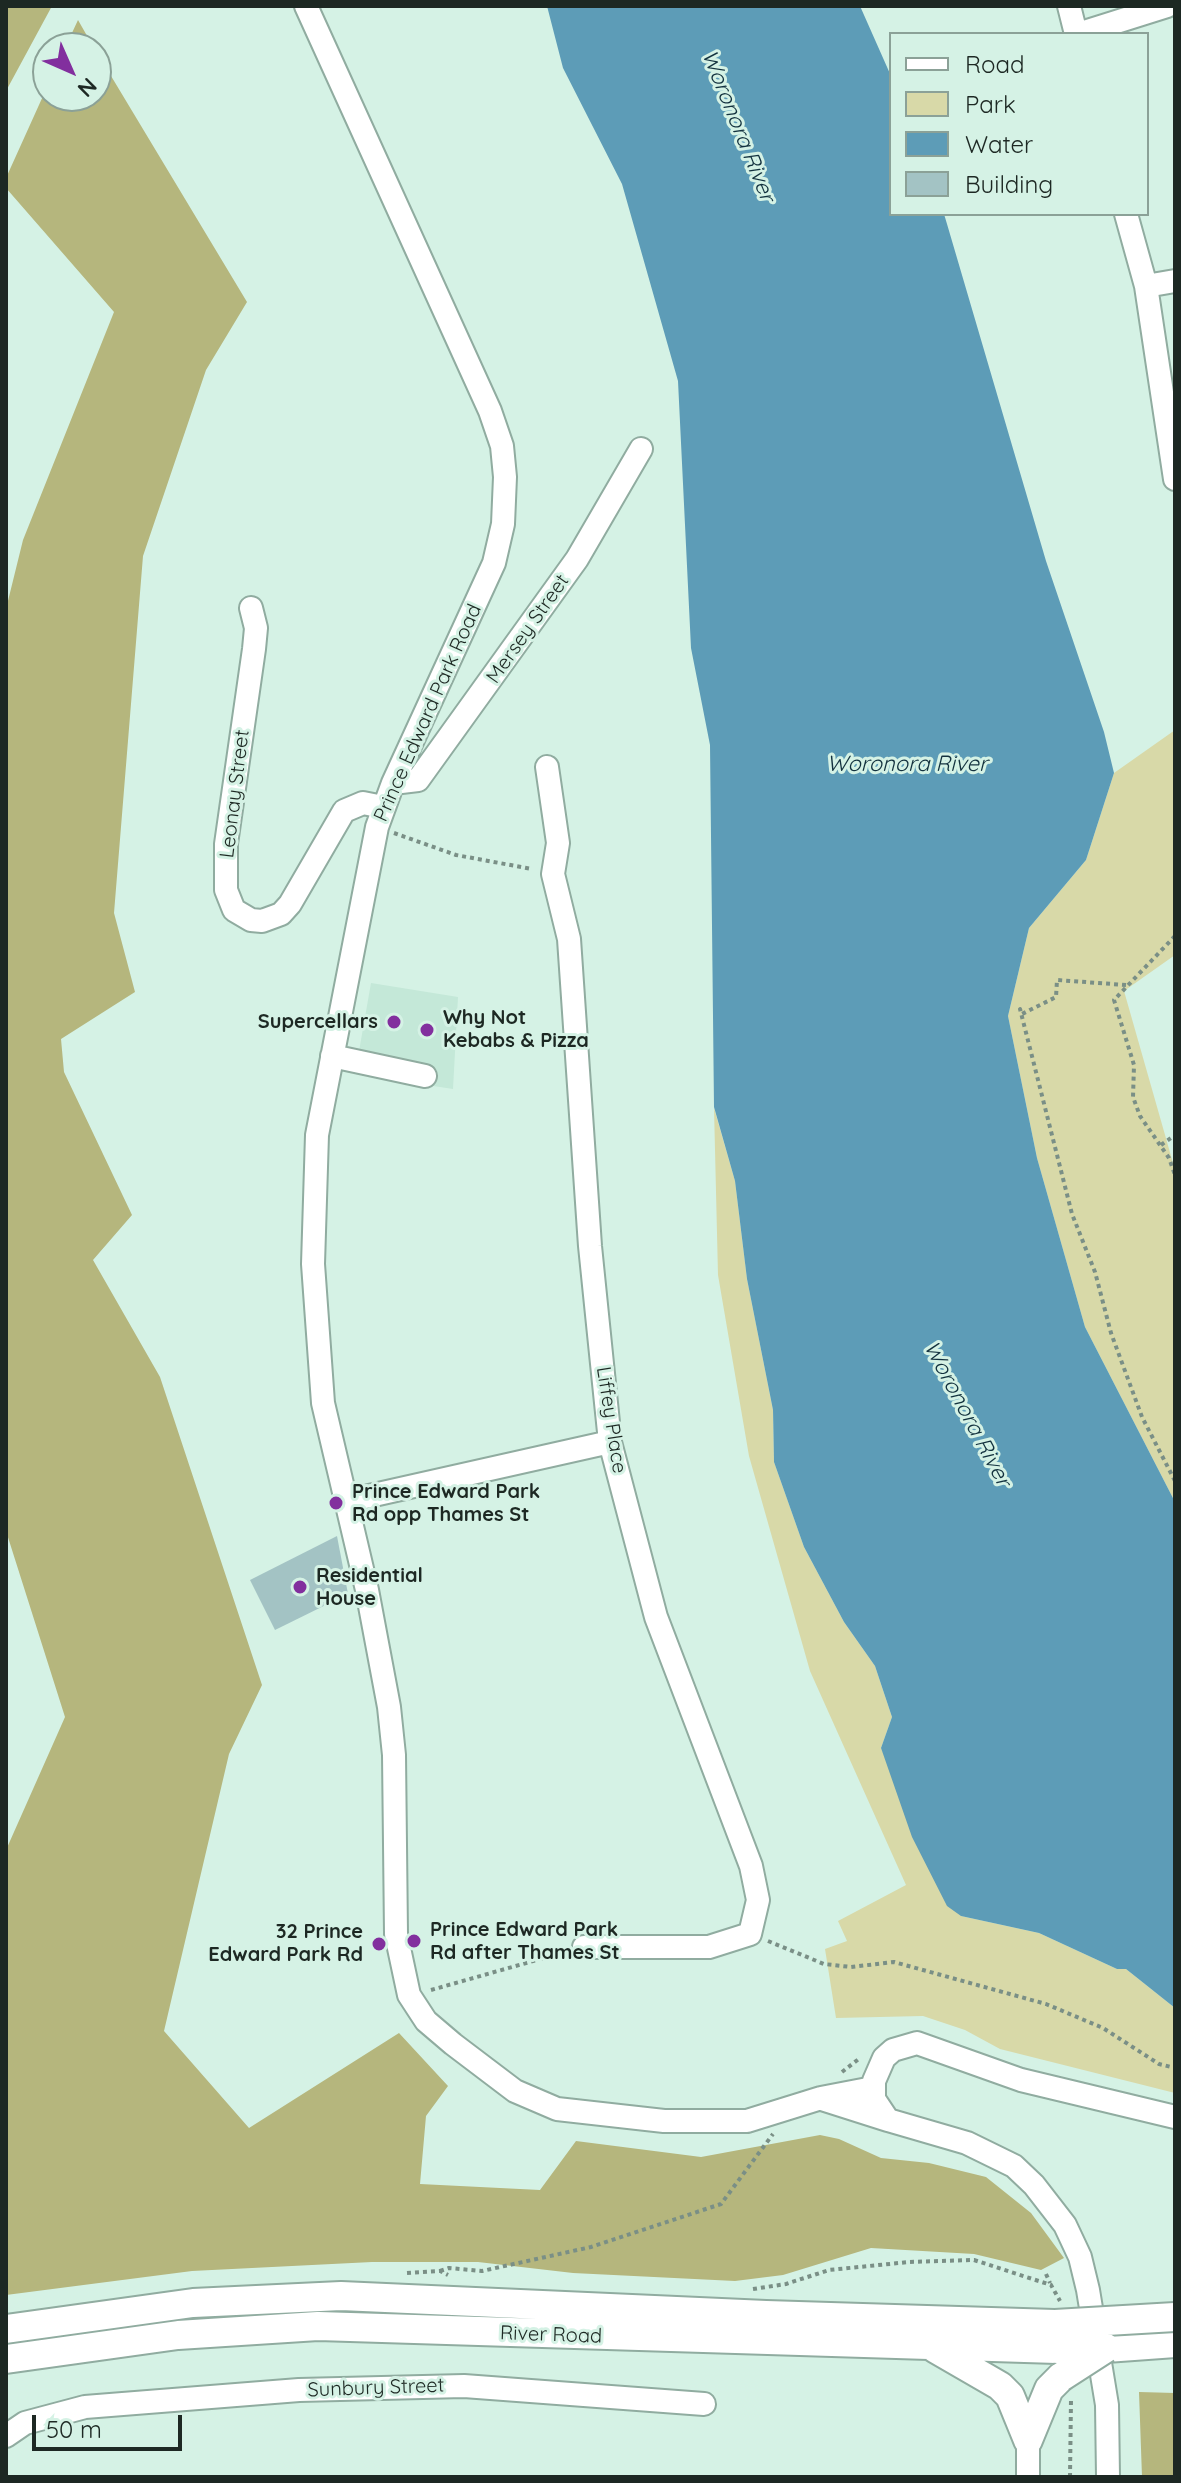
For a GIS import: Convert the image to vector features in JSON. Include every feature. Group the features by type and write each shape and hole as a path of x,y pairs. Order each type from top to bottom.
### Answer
{"main road":[{"name":"River Road","path":"6,2329 193,2303 341,2296 951,2322 1056,2336 1106,2348 1175,2343"},
{"name":"River Road","path":"6,2359 178,2335 318,2326 929,2346 1056,2336 1175,2317"},
{"path":"929,2346 1000,2386 1015,2405 1028,2440"},
{"path":"1028,2440 1049,2389 1066,2383 1106,2348"}],"street":[{"name":"Prince Edward Park Road","path":"306,6 490,411 502,446 505,477 503,524 494,563 380,817 317,1135 313,1264 323,1403 347,1501 389,1707 394,1755 396,1934 409,1995 426,2021 453,2044 515,2091 557,2109 664,2121 747,2121 821,2098 873,2088"},
{"path":"1069,6 1076,32"},
{"path":"1083,32 1167,6"},
{"path":"1127,216 1146,286 1175,479"},
{"path":"1146,286 1175,281"},
{"name":"Mersey Street","path":"393,783 418,780 577,559 641,449"},
{"name":"Leonay Street","path":"251,608 256,628 254,649 226,844 226,890 234,910 251,920 262,921 281,914 290,904 344,811 363,803 380,817"},
{"name":"Liffey Place","path":"547,767 558,843 553,874 569,939 590,1246 610,1442 656,1617 751,1866 758,1900 750,1934"},
{"path":"332,1056 425,1076"},
{"path":"347,1501 610,1442"},
{"path":"584,1947 709,1947 750,1934"},
{"path":"821,2098 893,2050 917,2043 1021,2080 1175,2117"},
{"path":"884,2058 873,2088 878,2108 888,2120"},
{"path":"821,2098 967,2143 1014,2166 1034,2185 1065,2225 1080,2257 1088,2290 1107,2405 1108,2477"},
{"name":"Sunbury Street","path":"6,2436 25,2423 85,2407 299,2390 464,2386 704,2404"},
{"path":"1028,2440 1028,2477"}],"path":[{"path":"380,817 456,855 553,874"},
{"path":"1175,936 1114,1000 1134,1065 1133,1097 1140,1116 1161,1145 1175,1175"},
{"path":"1126,985 1057,980 1056,997 1022,1014 1020,1009 1072,1214 1095,1272 1111,1333 1142,1417 1175,1481"},
{"path":"1161,1145 1175,1135"},
{"path":"750,1934 824,1964 851,1967 894,1962 1046,2004 1103,2028 1159,2064 1175,2068"},
{"path":"409,1995 584,1947"},
{"path":"440,2271 449,2268 482,2271 591,2247 721,2204 776,2130"},
{"path":"1046,2274 1051,2285"},
{"path":"1066,2383 1070,2477"}],"shaded area":[{"path":"371,983 458,997 453,1089 355,1074"}],"green space":[{"path":"6,6 52,6 38,32 32,32 32,43 6,91"},
{"path":"78,20 85,32 72,32"},
{"path":"112,78 247,302 206,370 143,556 114,913 135,992 61,1039 64,1072 132,1215 93,1260 160,1377 262,1685 229,1754 164,2031 249,2128 399,2033 448,2086 426,2116 420,2184 540,2190 576,2141 701,2157 820,2135 839,2139 881,2158 929,2163 986,2177 1031,2213 1064,2258 1041,2270 974,2254 871,2248 783,2275 735,2281 573,2273 478,2262 372,2262 192,2271 6,2295 6,1850 65,1717 6,1531 6,609 23,540 114,312 6,188 6,178 36,112 112,112"},
{"path":"1175,730 1175,955 1124,991 1175,1170 1175,1502 1085,1327 1037,1158 1008,1016 1029,928 1086,860 1114,773"},
{"path":"714,1108 735,1181 747,1279 773,1410 774,1462 804,1547 844,1622 875,1666 892,1717 881,1748 961,1916 1039,1933 1117,1969 1126,1969 1175,2008 1175,2093 1000,2049 965,2030 923,2016 836,2018 825,1949 847,1941 838,1921 906,1885 810,1671 749,1456 718,1275"},
{"path":"1139,2392 1175,2393 1175,2477 1142,2477"}],"water":[{"name":"Woronora River","path":"547,6 860,6 889,71 889,216 945,216 1046,561 1104,732 1114,773 1086,860 1029,928 1008,1016 1037,1158 1085,1327 1175,1502 1175,2008 1126,1969 1117,1969 1039,1933 961,1916 947,1906 912,1837 881,1748 892,1717 875,1666 844,1622 804,1547 774,1462 773,1410 747,1279 735,1181 714,1107 710,745 691,648 678,381 622,184 563,68"}],"building":[{"name":"Residential House","path":"337,1536 348,1594 275,1630 250,1580"}],"place":[{"name":"Supercellars","path":"394,1022"},
{"name":"Why Not Kebabs & Pizza","path":"427,1030"},
{"name":"Prince Edward Park Rd opp Thames St","path":"336,1503"},
{"name":"Residential House","path":"300,1587"},
{"name":"Prince Edward Park Rd after Thames St","path":"414,1941"},
{"name":"32 Prince Edward Park Rd","path":"379,1944"}]}
